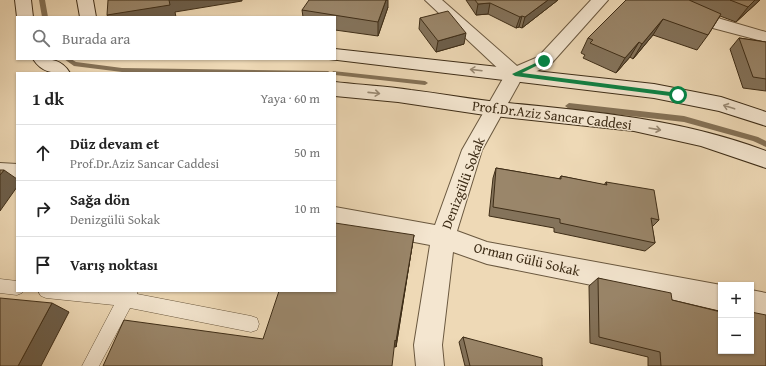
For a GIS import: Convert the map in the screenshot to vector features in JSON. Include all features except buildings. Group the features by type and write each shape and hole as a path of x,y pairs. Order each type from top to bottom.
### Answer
{"street":[{"path":"23,0 25,16"},
{"path":"85,0 88,16"},
{"path":"434,0 515,74"},
{"path":"515,74 544,61 600,0"},
{"path":"660,0 715,23 766,37"},
{"path":"336,55 515,74 672,94 721,104 766,119"},
{"path":"43,60 60,72"},
{"name":"Denizgülü Sokak","path":"430,366 428,345 443,237 472,150 515,74"},
{"name":"Prof.Dr.Aziz Sancar Caddesi","path":"336,89 495,109 591,117 685,134 753,154 766,160"},
{"path":"0,172 16,173"},
{"name":"Orman Gülü Sokak","path":"336,216 443,237 487,253 718,297"},
{"path":"754,304 766,306"}],"lane":[{"path":"0,286 16,288"},
{"path":"66,292 128,295 251,324"},
{"path":"90,366 128,295"}],"waterway":[{"path":"42,0 45,16"},
{"path":"68,60 74,64 122,70 259,72"},
{"path":"336,73 425,83"},
{"path":"569,106 684,119 755,139 766,144"}],"route":[{"path":"544,61 515,74 678,95"}]}
